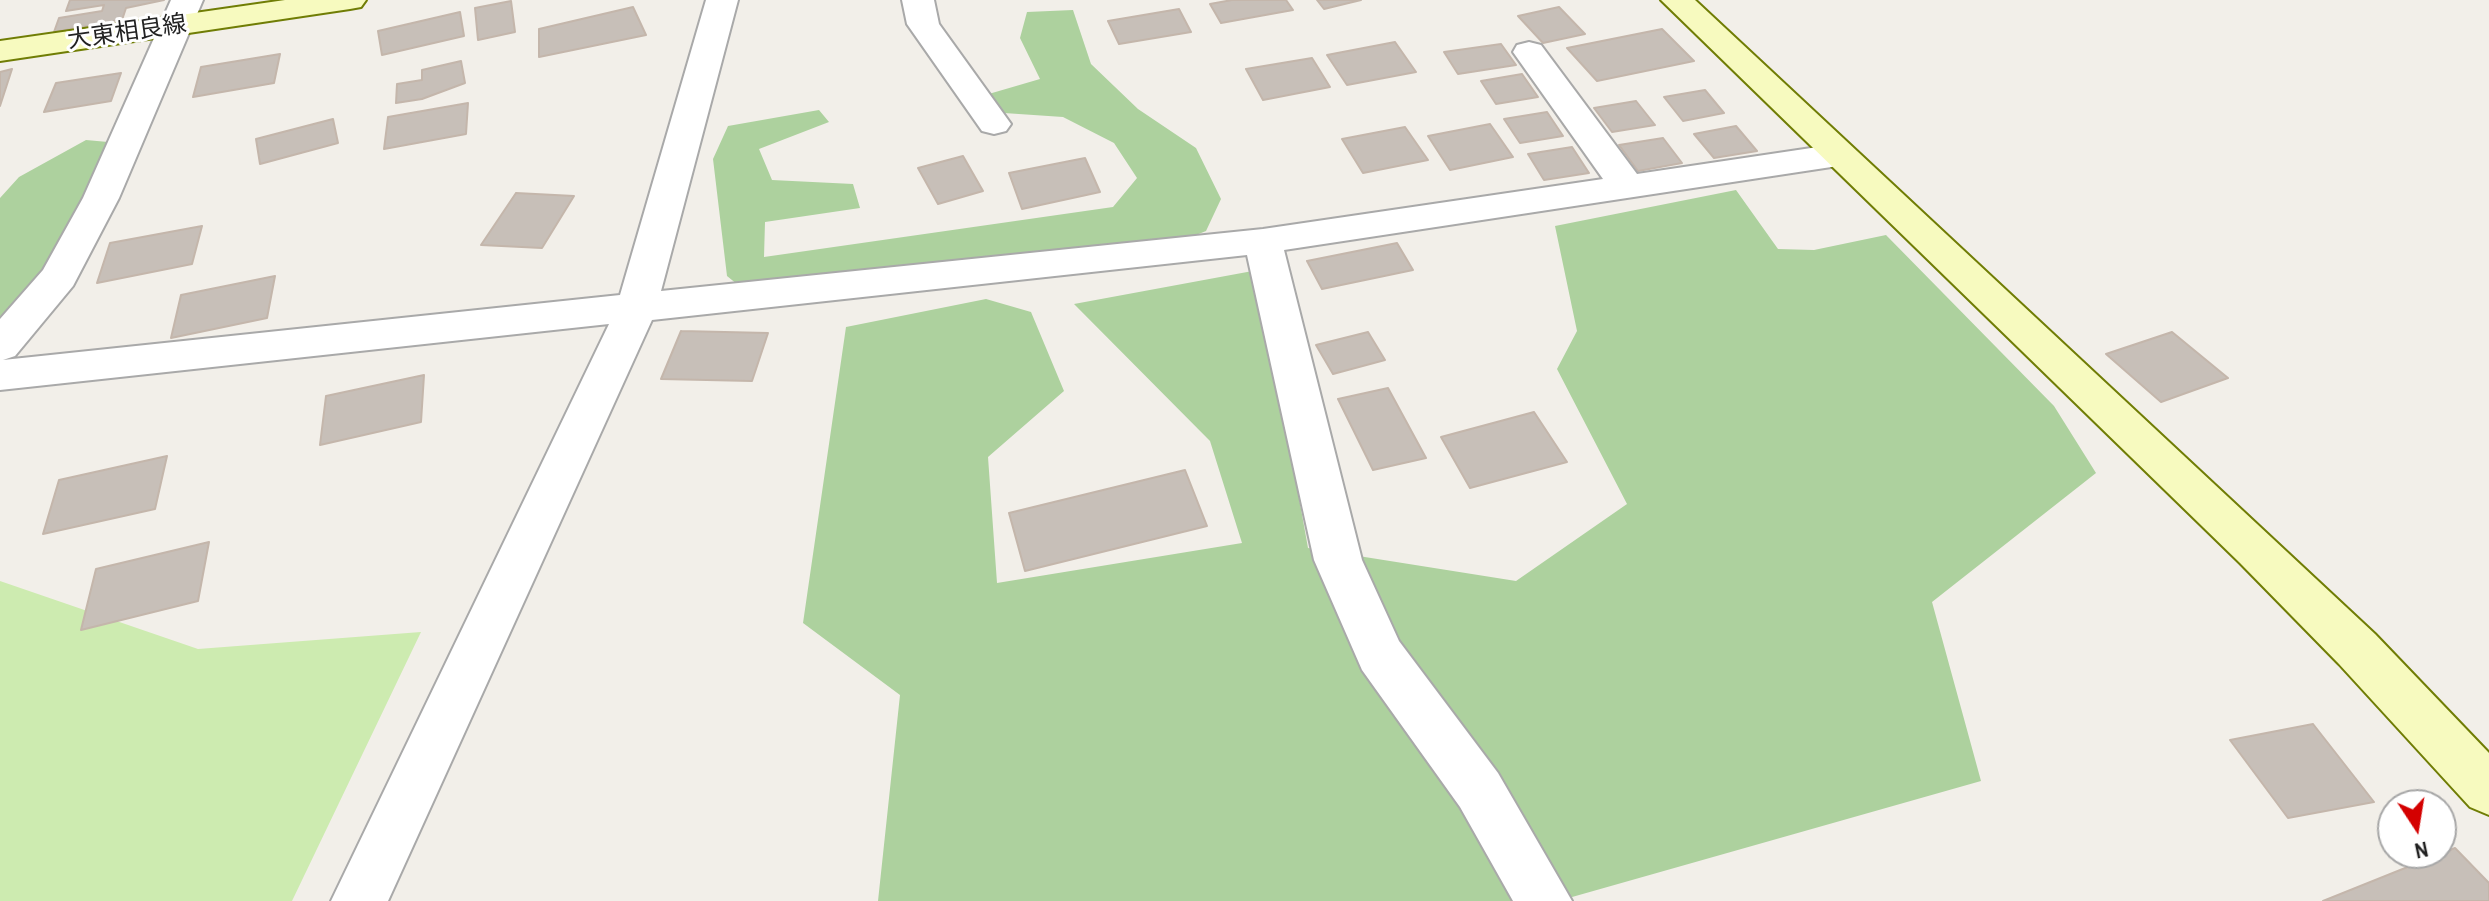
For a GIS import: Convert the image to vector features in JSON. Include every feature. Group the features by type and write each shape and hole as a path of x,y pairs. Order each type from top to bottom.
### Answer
{"street":[{"name":"大東相良線","path":"0,51 182,13 350,0"},
{"path":"359,901 636,310 722,0"},
{"path":"918,0 923,24 994,124"},
{"path":"1677,0 2257,550 2357,649 2489,790"},
{"path":"0,346 59,277 101,198 182,13"},
{"path":"1529,52 1628,187"},
{"path":"0,375 636,310 1263,241 1838,155"},
{"path":"1263,241 1338,560 1380,655 1479,790 1544,901"}],"green space":[{"path":"1073,10 1091,64 1138,109 1196,148 1221,199 1206,231 1152,253 753,297 727,276 713,159 728,126 819,110 829,122 759,149 772,180 853,184 860,208 765,222 764,257 1113,207 1137,178 1114,143 1063,117 1004,113 975,98 1040,79 1020,38 1027,12"},
{"path":"86,140 108,142 80,216 43,273 0,319 0,198 19,177"},
{"path":"1736,190 1778,249 1814,250 1886,235 2054,406 2096,473 1932,602 1981,781 1558,901 878,901 900,695 803,623 846,327 986,299 1031,312 1064,391 988,457 997,583 1242,543 1210,441 1074,304 1258,270 1308,548 1516,581 1627,504 1557,369 1577,331 1555,226"},
{"path":"0,581 198,649 421,632 292,901 0,901"}],"building":[{"path":"70,0 164,0 126,8 122,20 54,32 59,18 102,11 104,5 66,11"},
{"path":"1232,0 1286,0 1293,10 1221,23 1210,4"},
{"path":"1317,0 1361,0 1324,9"},
{"path":"511,1 515,32 478,40 475,8"},
{"path":"633,7 646,35 539,57 539,29"},
{"path":"1559,7 1585,34 1543,43 1518,16"},
{"path":"1179,9 1191,32 1119,44 1108,21"},
{"path":"460,12 464,36 382,55 378,31"},
{"path":"1662,29 1694,61 1597,81 1567,48"},
{"path":"1395,42 1416,72 1347,85 1327,55"},
{"path":"1501,44 1516,65 1458,74 1444,52"},
{"path":"280,54 274,83 193,97 201,67"},
{"path":"1312,58 1330,87 1263,100 1246,69"},
{"path":"461,61 465,83 422,99 396,103 397,84 422,80 422,70"},
{"path":"12,69 0,106 0,72"},
{"path":"121,73 111,101 44,112 56,83"},
{"path":"1522,74 1538,97 1496,104 1481,81"},
{"path":"1705,90 1724,113 1683,121 1664,97"},
{"path":"1636,101 1655,125 1612,132 1594,108"},
{"path":"468,103 466,134 384,149 388,117"},
{"path":"1547,112 1563,136 1520,143 1504,119"},
{"path":"333,119 338,143 260,164 256,139"},
{"path":"1490,124 1513,157 1450,170 1428,136"},
{"path":"1736,126 1757,151 1714,158 1694,134"},
{"path":"1405,127 1428,160 1363,173 1342,139"},
{"path":"1663,138 1682,163 1638,171 1619,145"},
{"path":"1572,147 1589,173 1544,180 1528,154"},
{"path":"963,156 983,191 938,204 918,168"},
{"path":"1085,158 1100,192 1022,209 1009,173"},
{"path":"516,193 574,196 542,248 481,245"},
{"path":"202,226 192,264 97,283 110,243"},
{"path":"1397,243 1413,270 1322,289 1307,261"},
{"path":"275,276 267,318 171,338 181,295"},
{"path":"681,331 768,333 752,381 661,379"},
{"path":"1368,332 1385,360 1333,374 1316,345"},
{"path":"2172,332 2228,378 2161,402 2106,354"},
{"path":"424,375 421,422 320,445 326,396"},
{"path":"1388,388 1426,458 1373,470 1338,399"},
{"path":"1534,412 1567,462 1470,488 1441,437"},
{"path":"167,456 155,509 43,534 59,480"},
{"path":"1185,470 1207,526 1025,571 1009,513"},
{"path":"209,542 198,601 81,630 96,569"},
{"path":"2313,724 2374,802 2288,818 2230,740"},
{"path":"2457,850 2489,883 2489,901 2323,901 2403,869 2457,869"}]}
